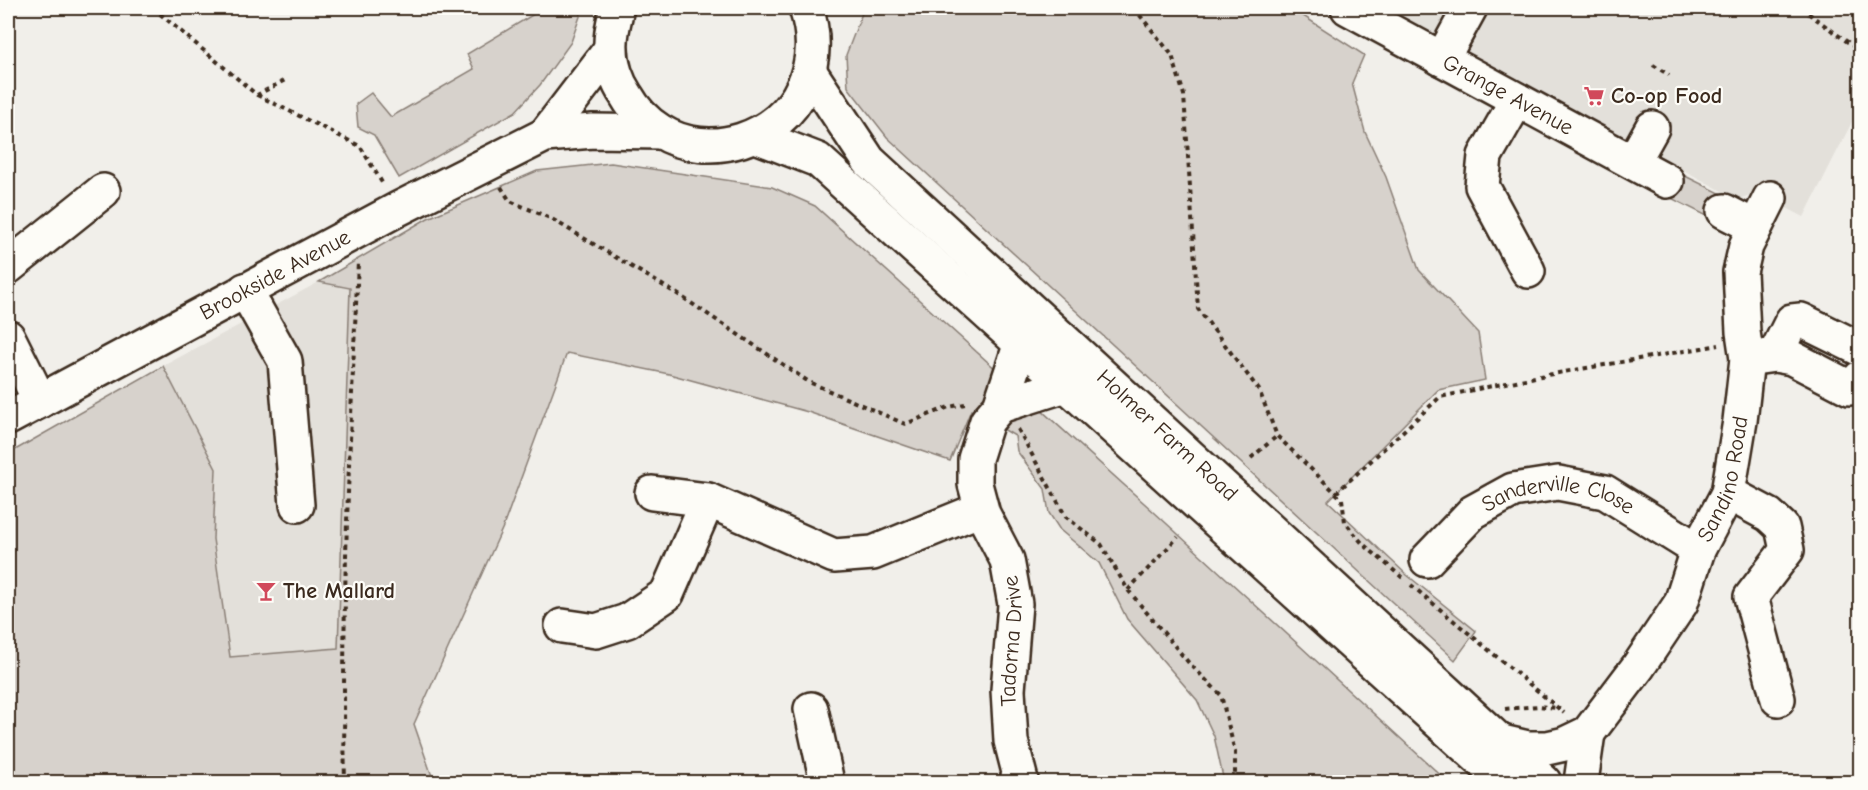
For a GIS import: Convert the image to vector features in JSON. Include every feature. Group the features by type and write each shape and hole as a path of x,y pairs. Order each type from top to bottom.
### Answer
{"street":[{"path":"617,8 610,50 618,82 635,111 661,132 691,143 724,145 756,136 780,120 798,98 810,72 814,48 812,13"},
{"name":"Grange Avenue","path":"1348,8 1667,181"},
{"path":"1442,59 1470,8"},
{"name":"Brookside Avenue","path":"545,135 610,50"},
{"name":"Holmer Farm Road","path":"810,72 869,161 1544,783"},
{"path":"1517,100 1485,156 1482,186 1528,271"},
{"path":"1633,162 1652,128"},
{"name":"Brookside Avenue","path":"8,418 398,209 545,135 593,131 661,132"},
{"name":"Holmer Farm Road","path":"756,136 818,160 1505,783"},
{"path":"8,267 103,191"},
{"name":"Sandino Road","path":"1498,741 1528,748 1547,748 1565,744 1588,733 1638,667 1681,603 1698,550 1728,493 1751,353 1743,332 1740,272 1746,246 1770,198"},
{"path":"1724,211 1755,227"},
{"path":"245,290 285,361 297,505"},
{"path":"1751,353 1792,321 1801,320 1860,349"},
{"path":"8,337 40,401"},
{"name":"Tadorna Drive","path":"1021,343 996,412 987,421 975,459 975,484 981,509 1007,560 1015,604 1008,690 1011,741 1023,782"},
{"path":"1751,353 1792,358 1850,387 1858,384 1860,378"},
{"path":"996,412 1066,385"},
{"name":"Sanderville Close","path":"1427,560 1473,512 1512,490 1558,483 1605,492 1698,550"},
{"path":"652,493 708,500 834,556 873,554 981,509"},
{"path":"1728,493 1769,514 1782,527 1787,550 1751,597 1778,699"},
{"path":"562,626 596,631 627,621 667,594 708,500"},
{"path":"811,709 827,783"},
{"name":"Sandino Road","path":"1581,783 1588,733"}],"path":[{"path":"153,8 257,96 360,146 398,209"},
{"path":"1134,8 1172,55 1184,95 1198,309 1259,390 1277,436 1342,499 1345,522 1363,544 1557,708"},
{"path":"1801,8 1860,51"},
{"path":"1653,65 1669,75"},
{"path":"257,96 285,80"},
{"path":"485,165 510,201 550,218 679,295 809,382 905,424 949,407 996,412 1066,517 1101,544 1128,590 1188,662 1221,695 1235,752 1235,783"},
{"path":"345,783 343,712 360,230"},
{"path":"1336,493 1440,397 1534,377 1751,353"},
{"path":"1251,458 1277,436"},
{"path":"1128,590 1178,537"},
{"path":"1853,783 1860,771"}],"shaded area":[{"path":"544,8 583,8 571,42 540,85 515,112 399,178 374,135 358,127 356,104 371,93 391,117 474,69 467,54"},
{"path":"864,8 1291,8 1364,55 1352,83 1365,132 1386,177 1419,270 1478,333 1485,380 1438,390 1328,501 1407,575 1476,631 1455,660 887,137 848,87 846,55"},
{"path":"1383,8 1860,8 1860,106 1804,217 1758,193 1737,199"},
{"path":"611,163 772,187 815,206 1154,512 1448,782 1224,782 1214,736 1197,700 1127,619 1099,563 1060,530 1049,513 1045,489 1017,451 1015,436 971,410 950,461 808,412 669,374 567,353 503,527 414,724 434,782 8,782 8,454 163,366 216,469 213,539 230,657 338,648 350,288 319,282 428,218 537,171"},
{"path":"1679,173 1722,194 1711,218 1667,196"},
{"path":"319,282 350,288 338,648 230,658 213,539 216,469 163,366"}],"place":[{"name":"Co-op Food","path":"1594,96"},
{"name":"The Mallard","path":"266,591"}]}
